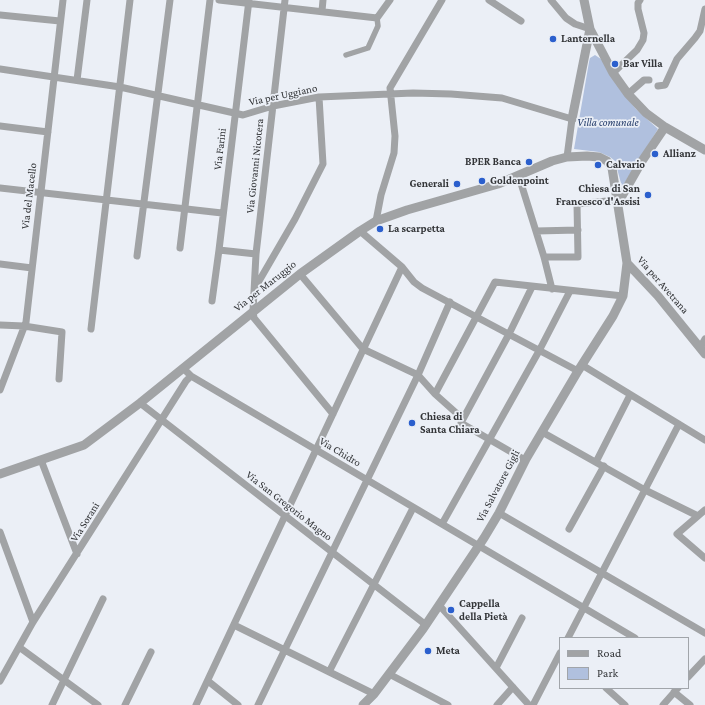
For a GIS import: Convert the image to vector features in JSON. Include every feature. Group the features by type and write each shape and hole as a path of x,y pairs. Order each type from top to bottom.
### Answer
{"street":[{"name":"Via del Macello","path":"0,390 24,326 63,0"},
{"path":"78,80 87,0"},
{"path":"91,329 105,200 130,0"},
{"path":"137,256 159,95 170,0"},
{"path":"180,248 210,0"},
{"path":"219,0 284,4 322,11 377,18"},
{"path":"322,11 323,0"},
{"path":"346,55 368,48 378,26 377,18 390,0"},
{"path":"376,221 381,195 394,153 395,136 390,88 442,0"},
{"path":"489,0 521,21"},
{"path":"551,0 566,18 575,24 590,29"},
{"path":"584,0 590,29 613,73 628,94 646,113 665,127 705,150"},
{"path":"613,73 637,50 643,40 644,33 638,9 638,3 640,0"},
{"name":"Via Farini","path":"212,301 248,2"},
{"name":"Via Giovanni Nicotera","path":"253,311 256,254 284,4"},
{"path":"662,85 678,60 700,31 705,9"},
{"path":"0,15 60,21"},
{"path":"567,157 572,119 584,59 587,53 590,29"},
{"path":"587,53 593,48 602,51"},
{"name":"Via per Uggiano","path":"0,69 120,87 243,115 273,106 319,97 391,94 451,94 502,98 572,119"},
{"path":"628,94 644,80 649,80"},
{"path":"254,288 295,219 323,164 319,97"},
{"path":"0,126 48,132"},
{"path":"544,256 578,257 578,204 617,200 622,196 642,160 665,127"},
{"name":"Via per Maruggio","path":"0,474 84,445 140,403 300,274 376,221 407,210 519,177 552,161 567,157"},
{"name":"Via per Avetrana","path":"567,157 599,157 607,161 612,168 627,263 658,296 703,351"},
{"path":"519,177 544,256 552,289"},
{"path":"0,188 222,213"},
{"path":"536,231 578,230"},
{"path":"360,231 402,267 414,282 539,351 580,368 630,394 705,440"},
{"path":"219,250 256,254"},
{"name":"Via Salvatore Gigli","path":"363,705 374,694 426,625 479,546 499,513 525,460 613,316 623,296 627,263"},
{"path":"0,264 32,268"},
{"path":"196,705 402,267"},
{"path":"300,274 363,349 418,375 435,394 463,418"},
{"path":"435,394 495,282 623,296"},
{"path":"525,460 461,423 509,334 532,287"},
{"path":"442,524 539,351 570,291"},
{"path":"258,705 418,375 450,302"},
{"path":"253,311 254,318 333,414"},
{"path":"0,325 24,326 62,332 60,379"},
{"path":"703,351 705,339"},
{"name":"Via Chidro","path":"183,368 191,376 633,637"},
{"name":"Via Sorani","path":"0,681 33,622 186,381 191,376"},
{"path":"596,462 630,394"},
{"name":"Via San Gregorio Magno","path":"140,403 426,625"},
{"path":"569,637 679,424"},
{"path":"542,432 645,490 698,516"},
{"path":"41,460 77,554"},
{"path":"569,529 604,466"},
{"path":"329,672 413,508"},
{"path":"705,510 677,534 705,558"},
{"path":"499,513 705,633"},
{"path":"0,532 33,622"},
{"path":"52,705 103,600"},
{"path":"439,606 529,705"},
{"path":"496,668 522,618"},
{"path":"234,625 374,694"},
{"path":"19,647 98,705"},
{"path":"125,705 151,652"},
{"path":"533,705 559,655"},
{"path":"690,673 705,659"},
{"path":"389,674 448,705"},
{"path":"208,681 238,705"},
{"path":"497,705 513,687"},
{"path":"607,689 625,705"},
{"path":"663,705 676,690 690,705"}],"green space":[{"name":"Villa comunale","path":"595,55 601,59 621,91 636,109 658,129 622,187 615,161 610,157 599,152 574,149 589,62 590,58"}],"place":[{"name":"Lanternella","path":"553,39"},
{"name":"Bar Villa","path":"615,64"},
{"name":"Allianz","path":"655,154"},
{"name":"BPER Banca","path":"529,162"},
{"name":"Calvario","path":"598,165"},
{"name":"Goldenpoint","path":"482,181"},
{"name":"Generali","path":"457,184"},
{"name":"Chiesa di San Francesco d'Assisi","path":"648,195"},
{"name":"La scarpetta","path":"380,229"},
{"name":"Chiesa di Santa Chiara","path":"412,423"},
{"name":"Cappella della Pietà","path":"451,610"},
{"name":"Meta","path":"428,651"}]}
